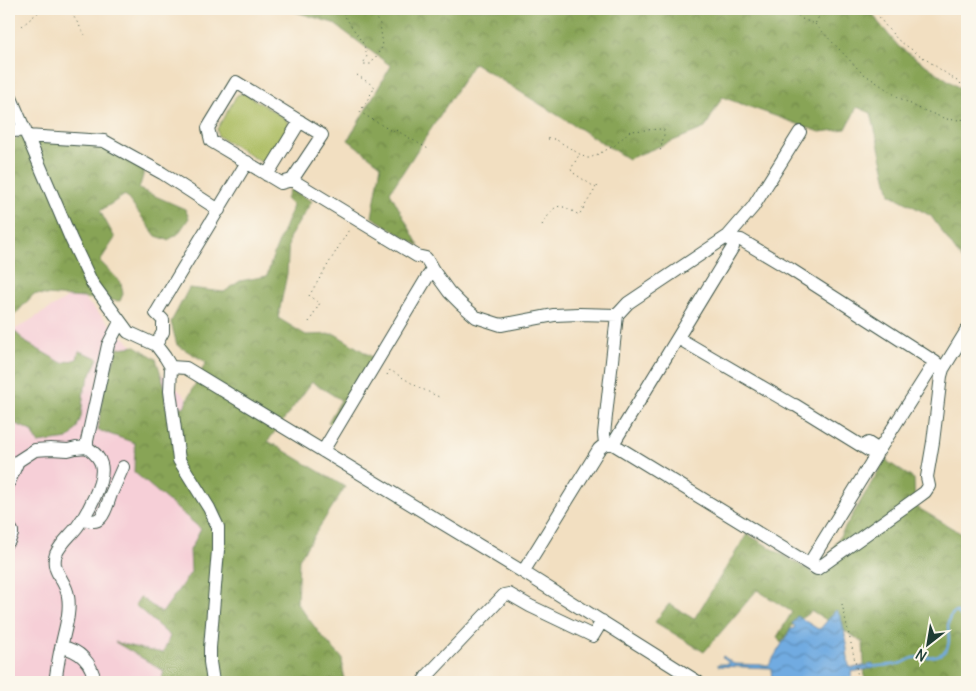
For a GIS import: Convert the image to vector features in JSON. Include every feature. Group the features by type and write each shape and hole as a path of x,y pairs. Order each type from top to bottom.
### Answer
{"street":[{"path":"292,180 322,135 236,82 208,128 211,141 281,182 292,180 417,256 426,258 449,292 476,317 501,325 554,315 617,315"},
{"path":"9,92 17,132 92,283 128,332 156,346 171,367 170,391 180,460 210,508 218,527 218,550 210,648 213,682"},
{"path":"268,174 300,121"},
{"path":"17,132 104,141 162,173 219,210"},
{"path":"730,238 741,240 790,269 939,365 941,376 927,477 929,486 925,492 817,569 609,444 604,434 617,315 628,303 730,238 753,207 800,132"},
{"path":"156,346 163,332 163,320 156,313 247,162"},
{"path":"523,572 599,449 609,444 681,334 734,247 730,238"},
{"path":"323,451 433,270"},
{"path":"87,447 89,428 108,345 120,322"},
{"path":"681,334 879,450 939,365 967,330"},
{"path":"681,334 876,455 810,564"},
{"path":"171,367 186,368 523,572 698,682"},
{"path":"9,482 12,466 35,450 68,450 87,447 98,456 101,462 102,477 91,504 84,518 61,545 55,558 54,565 67,589 69,600 55,682"},
{"path":"84,518 91,522 100,519 106,511 123,467"},
{"path":"9,527 12,530 9,541"},
{"path":"423,682 504,594 509,594 593,636 602,621"},
{"path":"61,647 68,648 84,657 92,670 95,682"}],"path":[{"path":"22,26 42,9"},
{"path":"69,9 85,35"},
{"path":"340,9 364,44 366,56 363,64 370,64 383,46 380,24 368,9"},
{"path":"791,9 802,19 815,24 862,72 898,97 918,108 946,119 967,119"},
{"path":"815,24 822,9"},
{"path":"874,9 898,40 967,88"},
{"path":"357,75 375,86 360,112 392,132 394,129 430,150"},
{"path":"548,139 556,139 586,158 590,158 614,146 630,131 661,129 664,130 664,135 660,152"},
{"path":"580,154 571,168 572,172 596,188"},
{"path":"542,224 552,209 557,206 563,206 579,215 599,183"},
{"path":"309,322 320,303 309,296 356,219"},
{"path":"387,375 390,370 439,397"},
{"path":"842,604 859,682"}],"shaded area":[{"path":"77,292 234,444 215,682 9,682 9,333"}],"green space":[{"path":"286,9 803,9 812,15 816,9 870,9 878,22 899,47 967,93 967,267 931,216 890,194 871,113 857,107 846,129 820,132 722,97 705,128 628,159 474,63 390,192 419,246 372,217 381,165 348,140 391,66 333,23"},
{"path":"244,93 286,119 289,126 268,161 261,162 218,136 217,129 237,95"},
{"path":"21,136 104,144 145,169 139,189 185,209 189,218 178,234 168,240 156,236 125,195 100,211 115,238 100,261 121,283 123,294 120,301 34,294 9,321 9,142"},
{"path":"290,189 312,201 289,238 287,274 278,318 306,335 335,334 374,358 333,426 328,422 341,400 312,382 268,441 345,487 299,559 297,603 320,634 342,658 344,681 161,682 164,671 115,642 163,653 170,636 135,605 140,597 162,613 191,572 190,550 201,529 134,472 135,443 98,430 103,392 118,348 136,346 156,359 164,384 166,407 184,407 206,362 177,345 171,322 189,288 224,292 240,281 267,276 293,206 286,199"},
{"path":"9,326 27,343 62,363 77,359 79,351 98,358 84,390 81,417 76,430 68,439 38,443 32,431 9,421"},
{"path":"885,460 914,479 915,506 967,537 967,682 865,682 863,642 812,611 794,623 781,643 777,637 792,612 757,590 704,652 655,622 669,604 694,619 747,534 817,575"}],"water":[{"path":"836,610 844,628 849,666 853,668 873,664 874,668 851,672 852,682 772,682 771,668 718,666 718,664 730,664 723,656 734,664 769,665 791,629 795,626 792,624 797,616 818,629"}],"waterway":[{"path":"871,667 898,664 913,658 940,655 947,649 949,643 948,625 951,615 956,612 967,621"}]}
